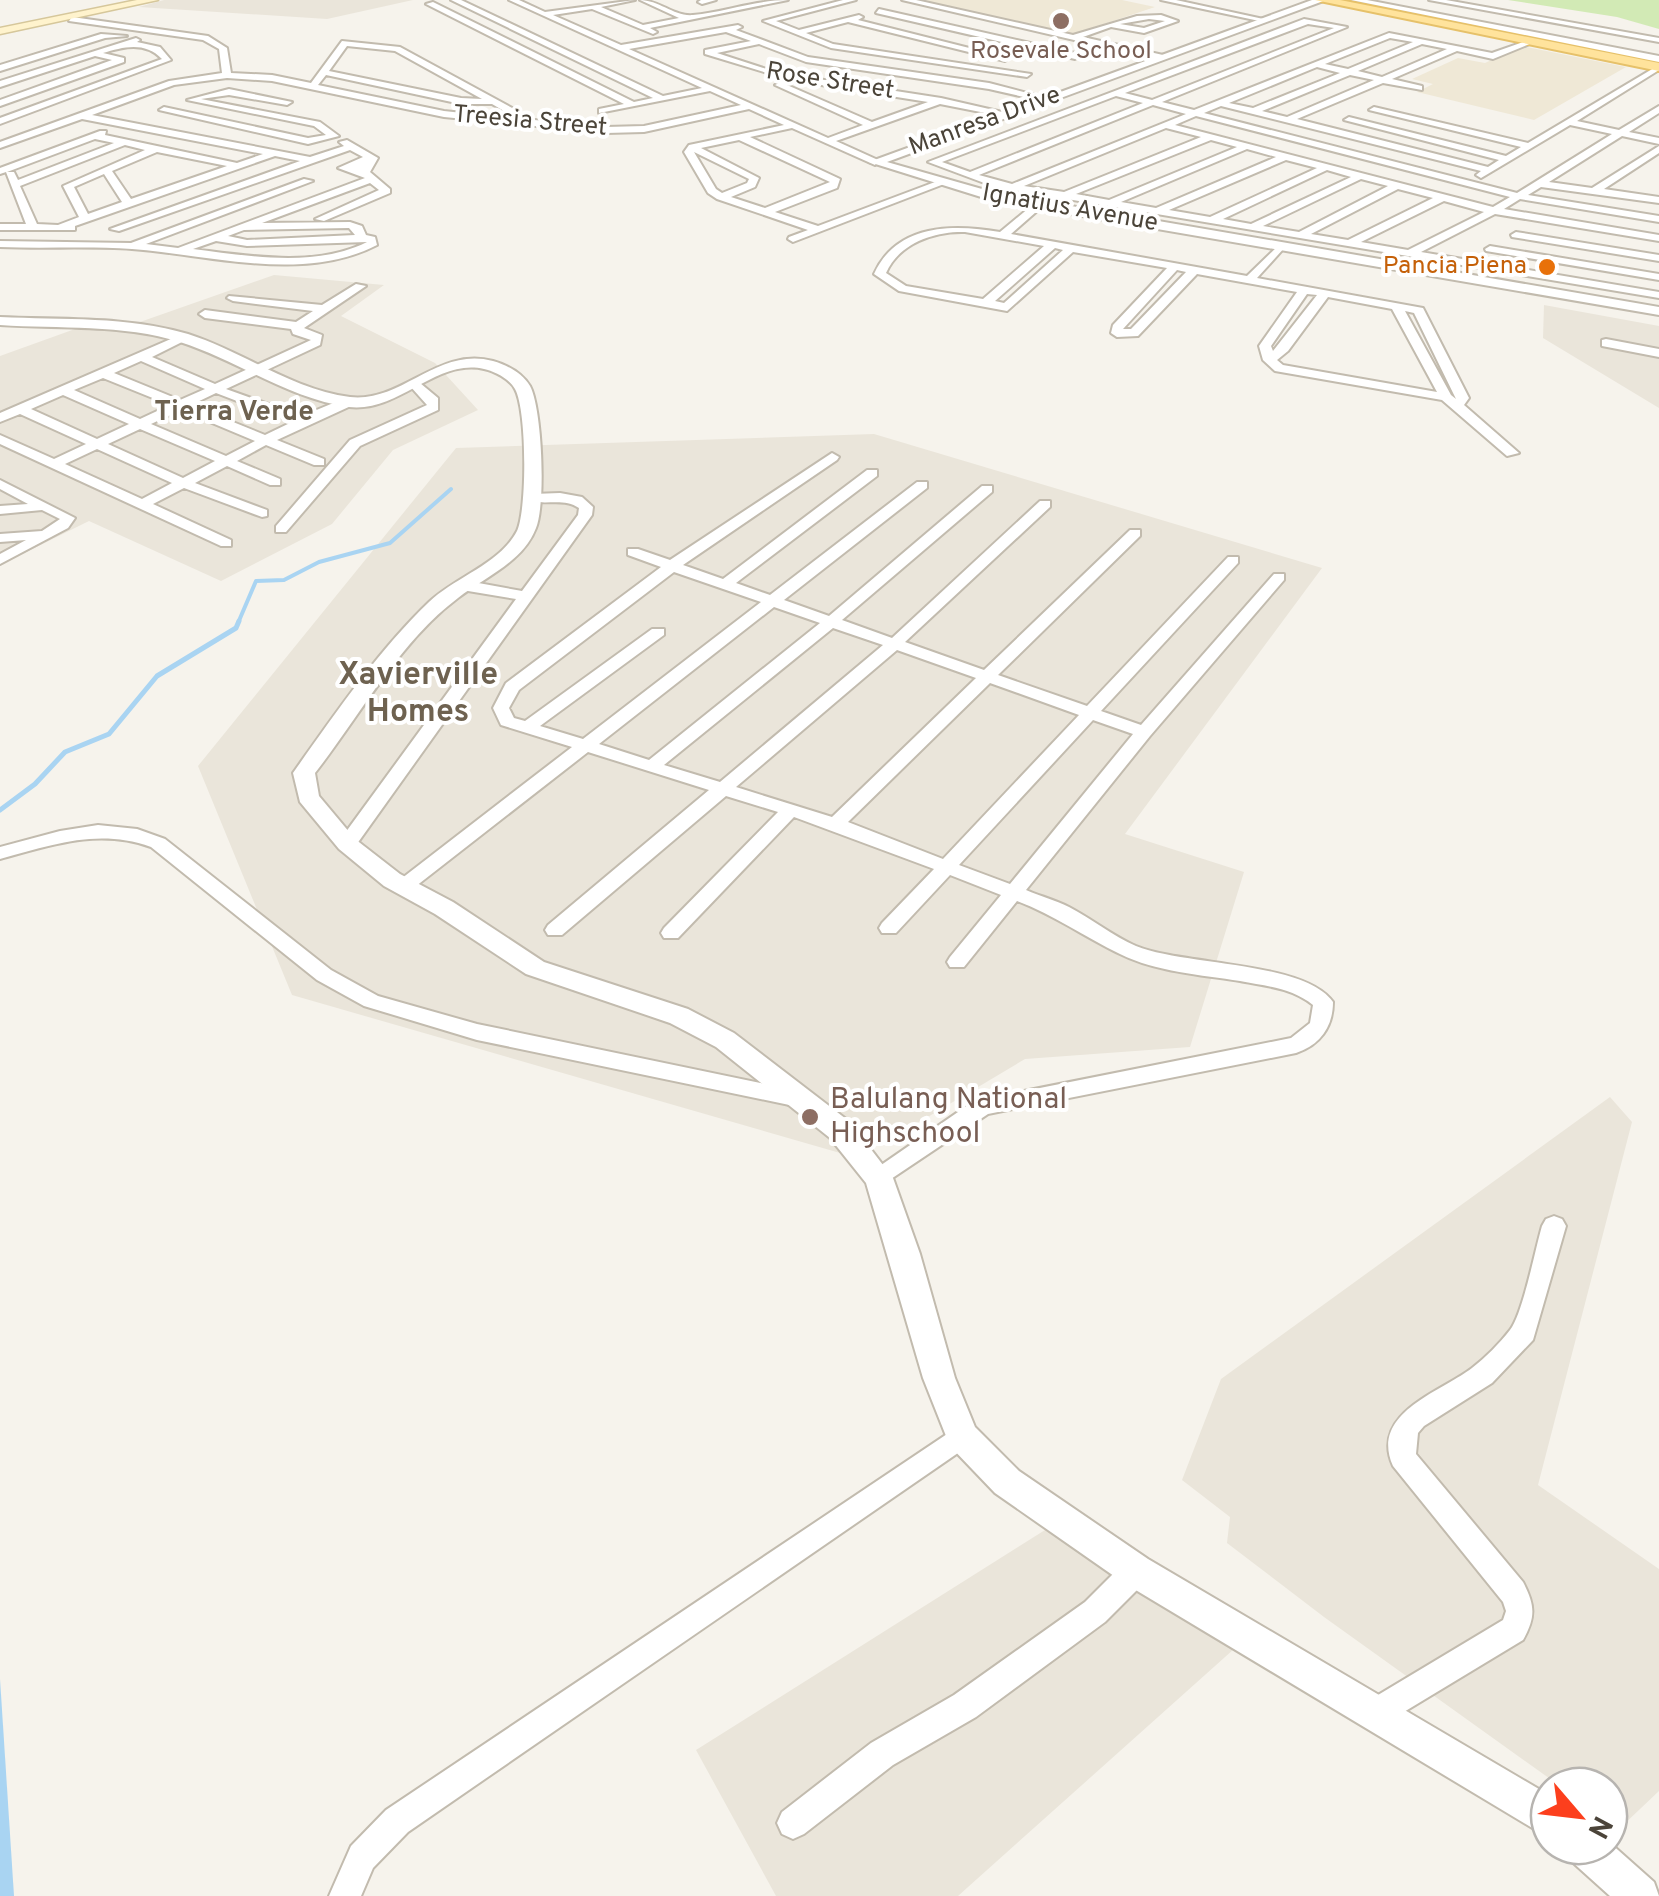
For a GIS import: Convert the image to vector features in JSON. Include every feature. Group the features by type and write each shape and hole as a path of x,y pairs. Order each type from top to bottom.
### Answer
{"main road":[{"path":"0,32 153,0"},
{"path":"1321,0 1658,67"}],"street":[{"path":"353,0 384,0"},
{"path":"443,0 430,4 634,105"},
{"path":"455,0 663,99"},
{"name":"Ignatius Avenue","path":"512,0 825,142 940,184 1038,205 1659,311"},
{"path":"543,14 631,0"},
{"path":"644,0 688,19"},
{"path":"712,0 702,2 727,12"},
{"path":"643,27 784,0"},
{"path":"619,48 768,21 852,0"},
{"path":"798,33 907,0 1160,57"},
{"path":"1165,0 1264,20"},
{"name":"Manresa Drive","path":"874,162 1321,0"},
{"path":"1355,0 1659,59"},
{"path":"1433,0 1659,40"},
{"path":"1227,13 1252,3"},
{"path":"594,7 669,39"},
{"path":"878,11 1075,56 1059,62"},
{"path":"92,14 118,25"},
{"path":"1073,38 1112,25 1140,16 1174,21 1144,31 1112,25"},
{"path":"72,19 200,36 220,45 226,75"},
{"path":"849,20 1004,58 980,68"},
{"path":"970,175 1344,28 1310,20 933,162 970,175 1013,187 1659,296"},
{"path":"768,21 820,42 1026,74"},
{"path":"464,30 476,28"},
{"path":"728,28 806,59 996,87 1046,100"},
{"path":"0,84 165,30"},
{"path":"566,34 581,31"},
{"path":"0,71 14,63 8,54 108,35 140,38"},
{"path":"536,39 550,36"},
{"path":"820,42 854,36"},
{"path":"1013,187 1389,36 1497,56 1529,41"},
{"path":"314,86 349,42 398,50 529,121"},
{"name":"Rose Street","path":"757,42 708,52 742,70 947,100 1006,114"},
{"path":"1222,42 1421,89 1404,97"},
{"path":"1254,111 1421,42"},
{"path":"0,120 167,60 164,52 127,43"},
{"path":"1290,120 1455,48"},
{"path":"337,53 364,57"},
{"path":"0,103 121,60 94,54"},
{"path":"160,65 178,68"},
{"path":"1467,183 1658,67"},
{"path":"996,87 1043,68"},
{"path":"0,71 16,78"},
{"path":"322,72 461,102 495,101"},
{"name":"Treesia Street","path":"0,145 172,83 226,75 314,86 444,114 626,131 747,107"},
{"path":"800,78 779,85 872,126"},
{"path":"248,128 278,117 299,84"},
{"path":"1632,84 1646,86"},
{"path":"602,111 709,89"},
{"path":"287,102 222,92 164,110 312,141 334,136"},
{"path":"1114,93 1518,196 1659,219"},
{"path":"176,252 342,189 368,175 376,161 317,124 191,100"},
{"path":"825,142 947,100"},
{"path":"1220,103 1490,170"},
{"path":"1303,141 1389,103"},
{"path":"1410,253 1494,211 1659,108"},
{"path":"1374,110 1526,145"},
{"path":"80,116 310,161"},
{"path":"161,129 192,117"},
{"path":"1349,120 1508,159"},
{"path":"1570,122 1659,140"},
{"path":"33,227 15,185 3,170 128,123"},
{"path":"1166,125 1494,211 1659,238"},
{"path":"790,126 692,147 689,152 712,191 720,197 816,229"},
{"path":"0,130 27,136"},
{"path":"94,136 238,166"},
{"path":"739,136 836,184 764,212"},
{"path":"1064,196 1210,136"},
{"path":"15,185 124,142"},
{"path":"115,229 352,146"},
{"path":"1110,203 1247,146"},
{"path":"692,147 754,178 751,185 720,197"},
{"path":"84,219 68,186 155,149"},
{"path":"1594,191 1659,149"},
{"path":"58,228 274,154"},
{"path":"1214,219 1351,154"},
{"path":"1158,211 1286,156"},
{"path":"306,224 386,191 368,175 342,169 371,157"},
{"path":"106,170 128,203"},
{"path":"274,174 342,189"},
{"path":"1252,227 1360,176"},
{"path":"131,246 308,181"},
{"path":"1537,182 1656,198"},
{"path":"793,239 940,184"},
{"path":"1300,235 1396,186"},
{"path":"1350,243 1442,198"},
{"path":"1002,236 1038,205"},
{"path":"1468,263 1541,220"},
{"path":"245,227 350,224 358,228 362,238"},
{"path":"0,227 168,231"},
{"path":"1071,248 1007,307 990,300 893,284 880,274 884,261 896,249 946,229 965,229 1052,244 1421,311 1462,398 1452,401 1279,368 1269,360 1264,346 1304,290"},
{"path":"1516,235 1659,258"},
{"path":"0,244 131,246 227,259 354,255 373,244 372,239 362,238 279,242 216,238"},
{"path":"272,258 279,242"},
{"path":"990,300 1052,244"},
{"path":"1248,280 1280,246"},
{"path":"1490,249 1659,277"},
{"path":"1174,266 1117,333 1134,333 1194,270"},
{"path":"205,314 298,326 360,286"},
{"path":"1269,360 1284,348 1324,294"},
{"path":"233,298 325,309"},
{"path":"1396,306 1452,401 1512,452"},
{"path":"0,322 134,330 184,338 348,402"},
{"path":"54,464 318,340 298,331 298,326"},
{"path":"0,418 184,338"},
{"path":"1606,343 1659,353"},
{"path":"140,356 303,420"},
{"path":"142,504 303,420 348,402 390,398 454,365 470,362 503,371 519,382 528,400 532,515 516,545 432,610 304,773 308,797 347,844 404,886 535,968 680,1016 725,1040 840,1130 880,1178 940,1378 962,1436 1033,1502 1136,1571 1379,1712 1529,1806"},
{"path":"102,374 319,462"},
{"path":"281,529 355,443 433,407 433,400 416,386"},
{"path":"62,390 275,482"},
{"path":"19,409 185,484 262,514"},
{"path":"1,440 226,543"},
{"path":"832,457 674,564 512,687 501,708 508,721 835,824 1058,910 1130,950 1182,965 1276,980 1308,990 1323,1002 1324,1017 1316,1034 1296,1045 982,1107 880,1178"},
{"path":"727,583 872,473"},
{"path":"0,484 68,518 0,560"},
{"path":"404,886 922,485"},
{"path":"653,765 988,489"},
{"path":"347,844 585,516 586,507 560,497 533,498"},
{"path":"554,930 893,645 1044,504"},
{"path":"0,510 39,506"},
{"path":"0,538 47,533"},
{"path":"835,824 1135,533"},
{"path":"633,552 1144,732"},
{"path":"889,928 1233,560"},
{"path":"957,962 1144,732 1279,577"},
{"path":"462,585 527,596"},
{"path":"526,728 658,632"},
{"path":"672,933 791,810"},
{"path":"0,853 89,830 134,832 158,843 324,975 371,1001 477,1032 801,1099"},
{"path":"1379,1712 1513,1630 1520,1621 1522,1606 1513,1592 1402,1457 1402,1441 1405,1428 1414,1418 1482,1376 1524,1332 1554,1226"},
{"path":"345,1896 362,1856 397,1821 962,1436"},
{"path":"793,1823 882,1754 966,1706 1095,1612 1136,1571"},
{"path":"1606,1866 1640,1896"}],"shaded area":[{"path":"164,0 413,0 327,19 139,7"},
{"name":"Rosevale School","path":"917,0 1122,0 1155,7 1071,35"},
{"path":"1521,46 1626,67 1534,120 1417,92 1433,84 1412,79 1458,58 1485,63"},
{"path":"274,275 384,285 341,316 435,363 478,410 393,450 332,524 221,581 89,521 0,565 0,356 100,320 140,322"},
{"path":"1544,305 1659,326 1659,408 1543,338"},
{"path":"874,434 1322,568 1125,834 1244,872 1190,1047 1025,1059 921,1121 847,1155 292,995 198,766 456,448"},
{"path":"1610,1097 1632,1122 1538,1485 1659,1569 1659,1791 1629,1819 1629,1766 1532,1766 1227,1543 1230,1517 1182,1480 1221,1379"},
{"path":"1053,1525 1234,1649 958,1896 776,1896 696,1750"}],"green space":[{"path":"1508,0 1659,0 1659,29 1617,17"}],"water":[{"path":"0,1679 14,1896 0,1896"}],"waterway":[{"path":"238,623 256,581 284,580 319,562 390,543 451,489"},
{"path":"0,810 35,784 65,752 109,734 157,676 236,628 239,621"}],"place":[{"name":"Rosevale School","path":"1061,21"},
{"name":"Pancia Piena","path":"1547,267"},
{"name":"Balulang National Highschool","path":"810,1117"}],"district":[{"name":"Tierra Verde","path":"234,413"},
{"name":"Xavierville Homes","path":"418,694"}]}
